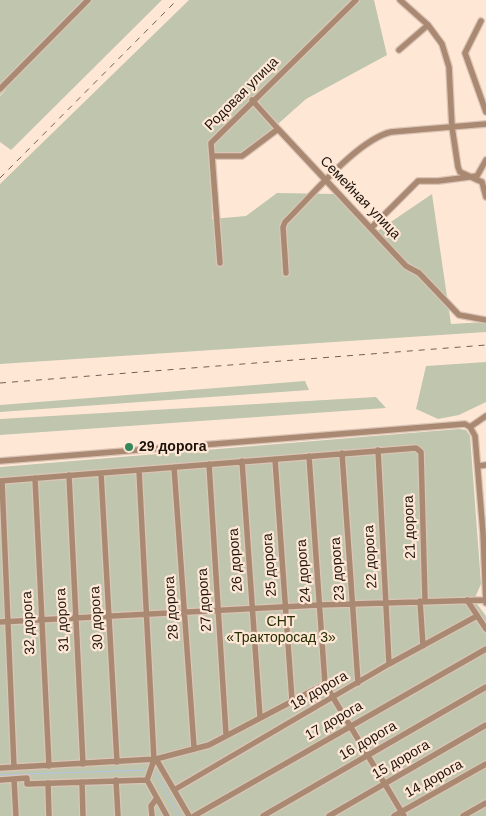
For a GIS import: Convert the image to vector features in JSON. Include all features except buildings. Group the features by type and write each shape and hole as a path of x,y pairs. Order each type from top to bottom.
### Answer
{"street":[{"path":"0,89 88,0"},
{"name":"Родовая улица","path":"220,263 211,142 356,0"},
{"path":"400,0 428,26 442,44 449,67 452,127 458,168 460,172 482,182 486,197"},
{"path":"482,21 465,53 486,112"},
{"path":"399,50 428,26"},
{"name":"Семейная улица","path":"252,100 406,266 419,273 459,315 486,320"},
{"path":"286,273 283,227 285,222 362,146 378,135 486,124"},
{"path":"212,156 242,156 278,129"},
{"path":"371,228 418,181 438,181 477,176 486,160"},
{"path":"470,427 486,416"},
{"path":"0,461 460,423 470,427 475,436 486,600 352,603 0,622"},
{"name":"21 дорога","path":"378,450 410,447 416,448 421,452 423,646"},
{"path":"14,767 1,481 378,450"},
{"name":"22 дорога","path":"378,450 389,664"},
{"name":"23 дорога","path":"342,453 358,683"},
{"name":"24 дорога","path":"309,456 325,684"},
{"name":"25 дорога","path":"275,458 292,700"},
{"name":"26 дорога","path":"242,461 260,717"},
{"name":"27 дорога","path":"208,464 226,734"},
{"path":"478,466 486,465"},
{"name":"28 дорога","path":"174,467 194,747"},
{"path":"139,470 155,759 147,780 167,816"},
{"name":"30 дорога","path":"100,473 117,762"},
{"name":"31 дорога","path":"69,475 84,764"},
{"name":"32 дорога","path":"35,478 49,766"},
{"path":"468,600 486,629"},
{"name":"18 дорога","path":"174,790 389,664 477,616"},
{"name":"17 дорога","path":"194,816 486,649"},
{"path":"0,768 155,759 194,747 209,745 226,734 325,684 402,814"},
{"name":"16 дорога","path":"263,816 486,687"},
{"name":"15 дорога","path":"329,816 486,725"},
{"path":"155,759 189,816"},
{"name":"14 дорога","path":"394,816 402,814 486,764"},
{"path":"0,780 27,778 28,784 147,780"},
{"path":"14,779 16,816"},
{"path":"116,780 118,816"},
{"path":"82,782 83,816"},
{"path":"48,783 50,816"},
{"path":"152,816 151,806 157,798"},
{"path":"463,816 486,803"}],"green space":[{"path":"0,0 162,0 11,150 0,142 0,96 7,89 0,95"},
{"path":"189,0 374,0 387,55 306,99 242,156 211,156 212,219 246,216 277,193 336,194 373,234 432,194 451,324 486,322 486,332 0,364 0,184"},
{"path":"486,362 486,402 459,415 438,419 416,409 426,366"},
{"path":"305,381 309,390 0,412 0,405"},
{"path":"376,397 386,408 0,435 0,419"},
{"name":"СНТ «Тракторосад 3»","path":"459,429 466,430 470,436 481,584 474,600 486,616 486,816 0,816 0,467"}],"waterway":[{"path":"0,775 144,770"},
{"path":"156,773 179,816"}],"railway":[{"path":"0,178 177,0"},
{"path":"0,383 486,345"}],"place":[{"name":"29 дорога","path":"129,447"}]}
